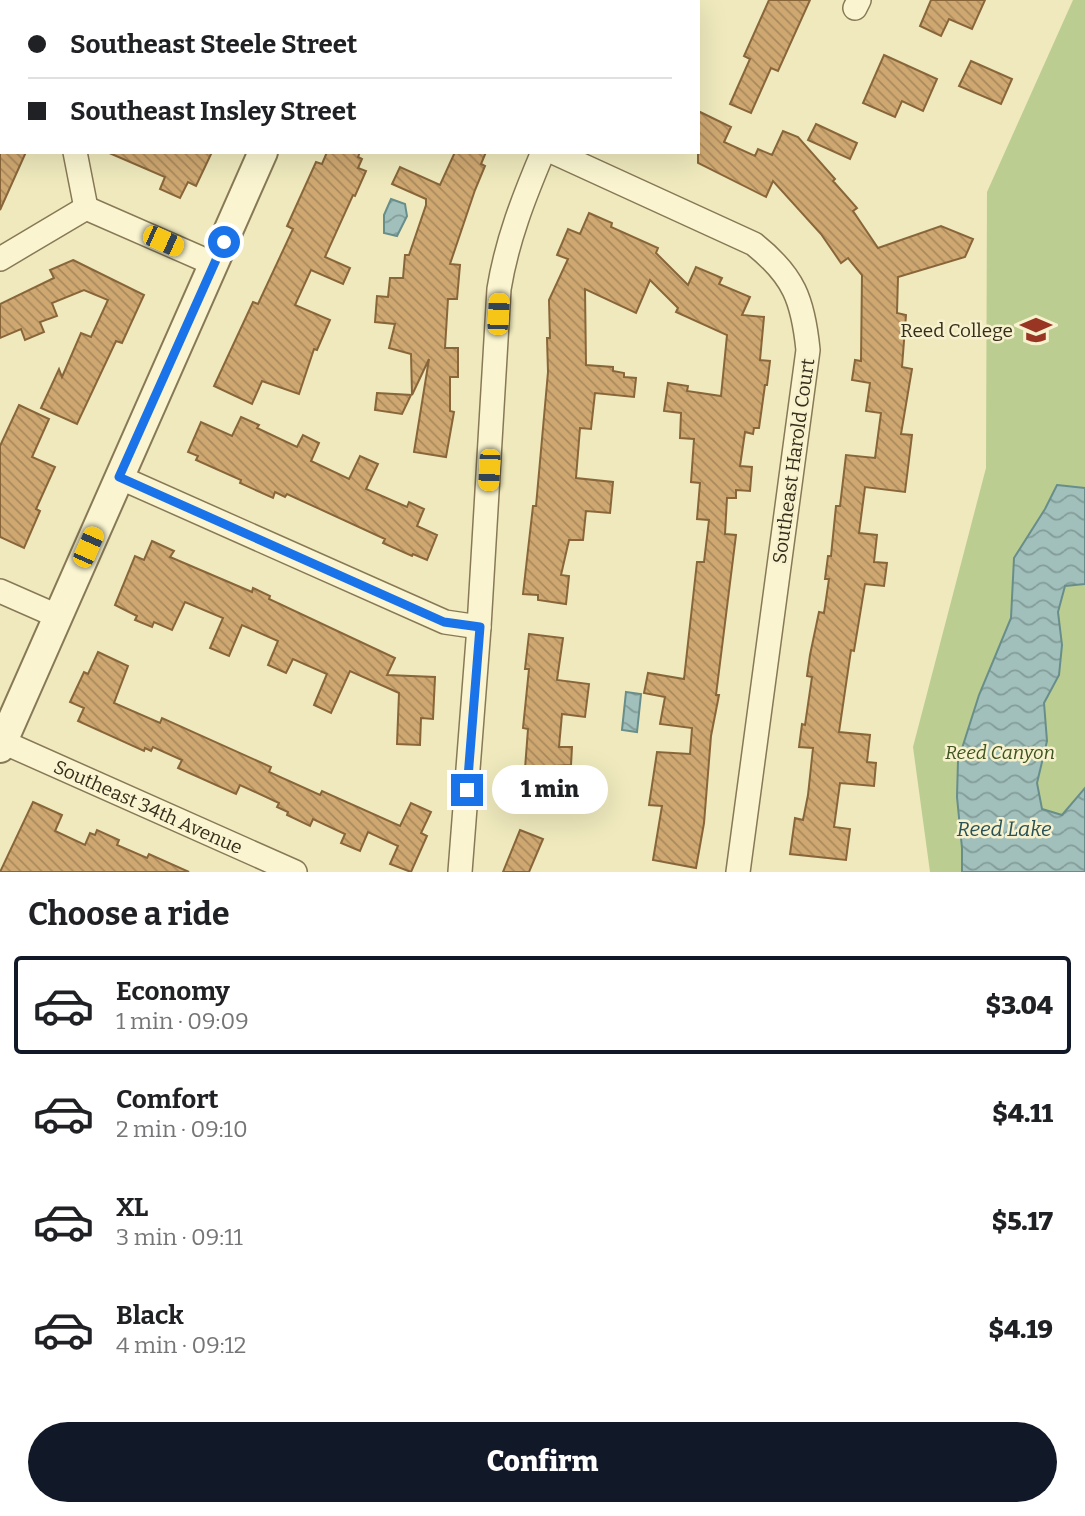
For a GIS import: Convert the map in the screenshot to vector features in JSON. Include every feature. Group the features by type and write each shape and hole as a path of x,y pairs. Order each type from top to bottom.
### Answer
{"street":[{"path":"75,154 86,208"},
{"path":"1,745 262,154"},
{"path":"460,872 480,627 499,289 513,226 542,154"},
{"name":"Southeast Harold Court","path":"557,154 754,244 782,270 794,288 805,317 808,350 737,872"},
{"path":"0,259 86,208"},
{"path":"86,208 214,264"},
{"path":"119,477 444,622 480,627"},
{"path":"0,591 57,616"},
{"name":"Southeast 34th Avenue","path":"1,745 295,872"}],"green space":[{"name":"Reed Canyon","path":"1073,0 1085,0 1085,872 930,872 913,747 986,468 987,192"}],"water":[{"path":"391,199 405,204 407,216 397,236 384,233 384,215"},
{"name":"Reed Lake","path":"1057,485 1085,488 1085,584 1065,586 1058,612 1062,645 1059,675 1044,703 1047,741 1037,783 1042,809 1062,815 1085,788 1085,872 962,872 957,797 958,761 979,695 1011,618 1014,558"},
{"path":"626,692 641,694 637,732 622,730"}],"building":[{"path":"769,0 810,0 778,71 771,68 751,113 730,104 750,59 744,56"},
{"path":"931,0 985,0 972,29 949,19 941,36 920,26"},
{"path":"884,55 937,79 923,111 902,101 895,117 863,103"},
{"path":"971,61 1012,79 1001,104 959,86"},
{"path":"700,112 731,127 724,142 755,156 758,149 772,155 783,131 798,137 835,179 833,181 857,208 853,211 878,248 941,226 973,239 965,257 898,277 897,313 906,315 902,367 912,369 901,434 912,435 905,492 865,487 859,533 877,535 874,562 887,563 884,586 865,584 854,651 851,650 839,732 870,735 867,762 876,763 874,786 840,783 834,827 850,829 846,860 790,854 795,818 803,820 808,795 813,748 799,747 812,677 807,676 810,655 819,612 824,613 829,579 825,579 828,556 831,556 836,506 840,506 846,455 875,458 881,413 866,411 870,383 852,380 855,360 861,361 862,275 848,258 841,263 821,234 773,181 766,197 698,163"},
{"path":"816,124 857,143 850,159 808,140"},
{"path":"0,154 25,154 0,210"},
{"path":"112,154 211,154 196,186 188,182 180,198 160,189 165,177"},
{"path":"326,154 359,154 358,157 362,159 358,168 366,171 325,257 350,268 343,284 311,270 295,305 330,320 317,350 314,349 299,394 262,381 252,404 214,386 253,302 258,304 293,229 287,226 316,162 322,164"},
{"path":"454,154 485,154 481,164 485,166 450,264 460,265 457,299 448,299 445,348 458,348 458,377 450,377 450,411 454,412 446,457 414,452 429,359 412,395 411,354 389,348 395,324 375,322 377,296 388,297 390,278 403,278 405,255 409,255 426,205 426,199 392,184 400,167 440,185"},
{"path":"589,213 612,223 611,227 658,248 656,253 688,285 696,267 722,278 719,284 750,297 742,315 764,317 760,360 770,361 767,385 759,428 754,428 753,434 745,432 740,466 752,467 750,491 736,490 736,498 727,498 725,534 736,535 716,695 719,695 711,736 704,823 696,868 653,860 662,806 649,805 657,752 690,754 692,728 660,724 665,697 644,693 648,673 684,679 697,562 704,562 709,520 697,519 700,483 691,482 694,439 680,438 681,413 664,411 668,383 688,386 687,391 721,396 727,335 676,312 678,308 650,280 636,313 585,289 586,365 613,367 613,371 624,373 624,377 636,378 634,397 595,393 591,429 580,428 576,478 613,482 610,513 586,511 583,540 569,540 561,575 569,576 566,604 538,600 538,595 523,594 533,506 536,506 548,372 549,300 568,259 557,255 568,229 580,234"},
{"path":"73,260 144,295 122,343 116,341 77,424 41,408 59,369 62,377 81,333 91,337 108,300 84,290 52,303 57,316 40,322 44,332 25,340 21,329 0,338 0,304 54,278 50,270"},
{"path":"377,393 411,395 402,414 375,410"},
{"path":"19,405 49,419 32,457 55,467 36,509 40,511 24,548 0,537 0,446"},
{"path":"241,417 259,425 257,428 297,447 303,435 319,443 311,461 349,479 360,456 378,464 366,489 407,507 409,502 424,509 417,526 437,535 427,560 383,543 385,539 287,494 285,497 275,492 273,498 196,460 198,456 188,452 201,422 232,436"},
{"path":"152,541 174,551 170,557 252,592 253,588 270,596 269,599 395,658 387,675 435,677 433,719 421,718 420,745 397,744 399,693 350,671 331,713 314,705 327,674 293,659 286,673 268,665 278,641 242,625 229,656 210,648 223,618 185,602 172,630 154,622 152,627 135,620 137,616 115,605 135,556 144,560"},
{"path":"529,634 563,638 557,680 589,684 585,717 562,714 559,747 572,747 571,765 554,766 551,810 522,808 528,729 523,728 529,669 525,669"},
{"path":"98,652 128,666 114,703 160,723 162,718 271,767 269,772 320,795 322,791 400,826 411,803 431,812 421,833 427,836 411,872 390,864 398,846 368,832 360,851 341,843 345,834 313,819 310,826 287,815 288,812 277,807 279,803 240,785 236,794 178,768 182,760 153,747 151,751 145,748 144,751 78,721 84,708 70,702 84,672 88,674"},
{"path":"33,802 62,815 55,831 85,845 90,833 95,835 97,830 119,840 117,845 147,858 149,854 189,872 0,872"},
{"path":"520,830 543,839 529,872 503,872"}],"place":[{"name":"Reed College","path":"1036,330"}],"route":[{"path":"224,242 119,477 444,622 480,627 467,790"}]}
